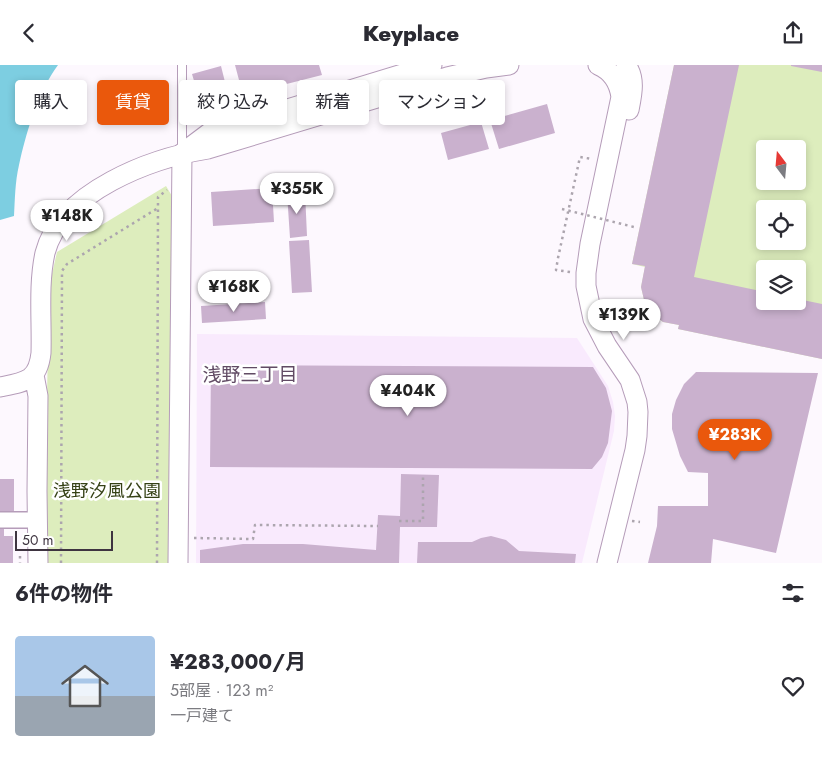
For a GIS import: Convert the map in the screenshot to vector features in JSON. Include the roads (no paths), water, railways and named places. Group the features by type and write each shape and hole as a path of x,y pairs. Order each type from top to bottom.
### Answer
{"street":[{"path":"182,153 209,133 432,65"},
{"path":"0,387 28,380 40,366 42,272 46,253 51,237 58,225 82,200 131,171 182,153 208,149 486,66 509,65"},
{"path":"598,65 610,72 615,78 620,88 621,97 587,258 586,286 593,319 607,345 624,370 634,391 637,402 638,424 635,450 606,563"},
{"path":"616,563 644,452 648,424 642,386 630,362 608,328 601,309 596,281 598,253 633,90 630,69 626,65"},
{"path":"178,563 182,153"},
{"path":"34,375 38,396 38,563"},
{"path":"0,520 38,521"}],"lane":[{"path":"182,65 182,153"}],"water":[{"path":"0,65 58,65 49,80 15,80 15,125 30,125 19,165 15,190 14,216 0,220"}],"district":[{"name":"浅野三丁目","path":"250,374"}],"park label":[{"name":"浅野汐風公園","path":"107,491"}]}
